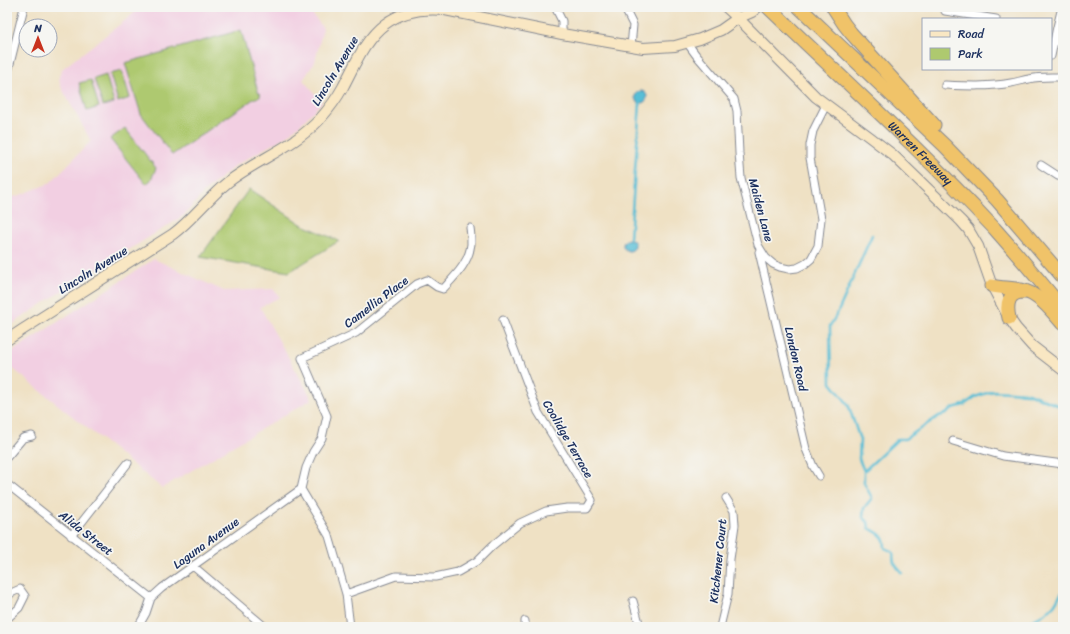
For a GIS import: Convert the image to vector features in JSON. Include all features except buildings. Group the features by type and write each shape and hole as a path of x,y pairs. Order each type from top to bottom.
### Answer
{"highway":[{"name":"Warren Freeway","path":"761,7 899,132 993,228 1063,309"},
{"name":"Warren Freeway","path":"799,7 945,146 996,200 1063,277"},
{"path":"833,7 851,33 937,128 945,146"},
{"path":"992,286 1029,292 1042,302 1063,324"},
{"path":"1009,318 1008,306 1009,300 1012,296 1022,291 1029,292"}],"main road":[{"path":"726,7 807,89 893,155 961,221 968,229 978,246 992,286 1009,318 1032,346 1063,370"},
{"name":"Lincoln Avenue","path":"738,18 744,7"},
{"name":"Lincoln Avenue","path":"7,340 173,234 189,221 216,193 228,183 250,167 290,145 305,133 320,119 336,99 368,40 386,23 408,12 433,9 445,10 631,47 662,48 688,44 710,35 721,30 738,18 761,7"}],"street":[{"path":"7,76 24,7"},
{"path":"555,7 562,21 562,34"},
{"path":"624,7 633,25 631,47"},
{"path":"1052,46 1054,27 1062,7"},
{"path":"945,11 990,18"},
{"name":"Maiden Lane","path":"688,44 734,99 737,111 741,178 758,246 766,258 773,264 789,269 797,268 805,264 818,246 821,219 810,158 810,145 812,130 826,105"},
{"path":"945,85 989,86 1011,83 1048,73 1063,77"},
{"path":"1041,166 1058,176 1063,177"},
{"name":"Camellia Place","path":"301,488 306,468 313,452 322,438 327,416 302,358 356,333 417,284 426,280 437,287 443,288 461,270 468,256 471,244 470,228"},
{"name":"London Road","path":"758,246 806,449 819,476"},
{"name":"Coolidge Terrace","path":"346,594 396,576 435,577 458,572 476,561 520,523 546,511 567,508 587,508 592,500 538,412 503,320"},
{"path":"7,457 23,438 32,436"},
{"path":"953,441 1003,456 1063,464"},
{"path":"71,536 128,463"},
{"name":"Alida Street","path":"7,484 151,598"},
{"path":"301,488 329,536 346,594 350,627"},
{"name":"Laguna Avenue","path":"138,627 146,613 151,598 162,588 301,488"},
{"name":"Kitchener Court","path":"720,627 728,594 730,559 736,525 734,511 726,498"},
{"path":"193,566 265,627"},
{"path":"7,597 11,592 20,589 25,596 19,608 7,617"},
{"path":"633,601 639,623 642,627"}],"shaded area":[{"path":"141,7 307,7 323,28 315,62 303,80 322,102 299,126 285,137 236,165 205,191 184,215 62,291 7,329 7,198 18,196 50,183 91,141 60,85 59,76 62,69"},
{"path":"154,259 224,291 273,289 280,297 260,307 312,399 162,488 7,364 7,355"}],"green space":[{"path":"241,30 258,92 261,94 260,97 255,98 172,155 141,114 125,63"},
{"path":"122,71 130,98 118,102 110,74"},
{"path":"106,75 114,103 103,106 94,79"},
{"path":"91,80 99,107 87,111 79,83"},
{"path":"125,128 156,168 151,180 146,184 110,139"},
{"path":"249,189 301,224 339,241 289,272 200,257"}],"water":[{"path":"643,91 646,92 646,102 639,103 636,102 635,95 636,92"},
{"path":"631,239 634,240 634,250 627,251 624,250 623,243 624,240"}],"waterway":[{"path":"630,238 640,103"},
{"path":"872,235 838,312 830,326 831,383 848,404 860,440 859,459 864,471 864,483 872,498 864,508 863,517 868,522 869,528 883,538 885,548 893,552 894,562 902,573"},
{"path":"864,471 898,439 905,439 939,416 946,414 953,408 964,405 975,397 993,391 1028,393 1057,405 1063,405"},
{"path":"1009,627 1028,622 1044,614 1054,605 1063,592"}]}
